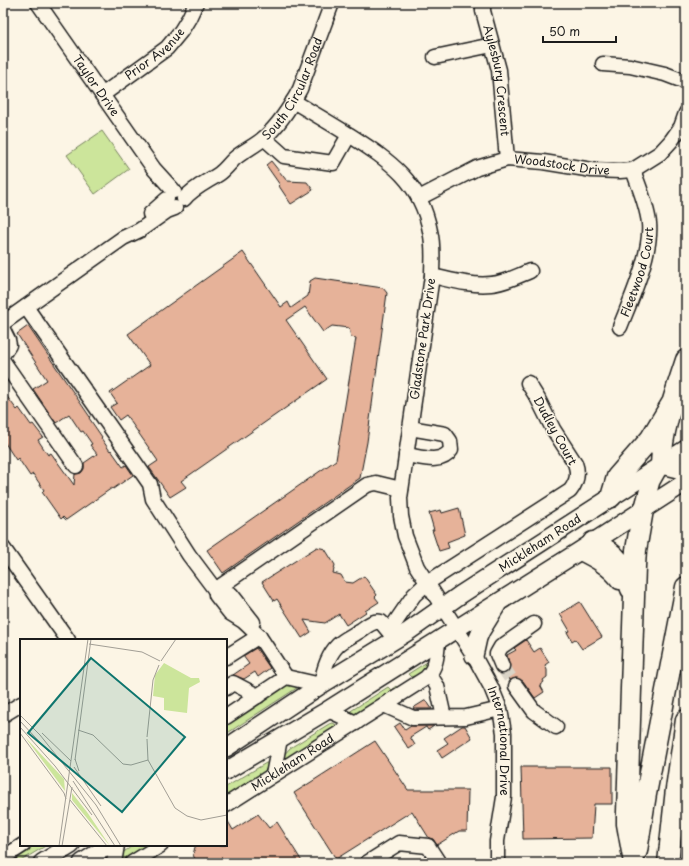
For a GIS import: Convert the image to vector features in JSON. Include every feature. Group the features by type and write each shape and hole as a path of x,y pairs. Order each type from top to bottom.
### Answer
{"highway":[{"path":"661,465 662,446 672,403 686,360"},
{"path":"611,497 618,477 651,438 672,403"},
{"path":"635,863 627,824 632,590 636,550 643,510"},
{"path":"585,547 605,548 616,556 625,570 632,590"},
{"path":"635,863 646,794 686,587"},
{"path":"668,863 676,789 686,720"}],"main road":[{"name":"Mickleham Road","path":"227,747 686,449"},
{"path":"643,510 651,481 661,465 686,471"},
{"path":"227,770 328,710 686,482"},
{"path":"474,656 481,631 499,602"},
{"path":"42,863 69,846"},
{"path":"82,863 108,846"}],"street":[{"name":"Taylor Drive","path":"38,3 174,197"},
{"name":"Prior Avenue","path":"102,95 167,48 185,25 196,3"},
{"name":"South Circular Road","path":"3,323 123,238 136,224 216,167 234,159 264,138 280,121 293,101 308,68 332,3"},
{"name":"Aylesbury Crescent","path":"483,3 483,11 499,70 507,159"},
{"path":"436,57 492,45"},
{"path":"603,64 630,66 665,74 686,82"},
{"name":"Gladstone Park Drive","path":"293,101 382,156 394,166 404,177 418,198 425,212 432,243 432,276 401,489 400,508 405,536 417,567 456,628"},
{"name":"Woodstock Drive","path":"418,198 477,168 507,159 543,162 592,170 620,172 633,170 660,153 671,142 681,127 686,113"},
{"path":"264,138 284,156 333,163 349,135"},
{"name":"Fleetwood Court","path":"620,327 643,262 649,238 647,211 633,170"},
{"path":"432,276 471,284 491,285 507,281 530,271"},
{"path":"26,307 150,484 154,499 189,554 215,590 231,594 253,622 259,636 286,677 321,685 326,667 336,647 371,623 377,621 382,623 395,639"},
{"path":"3,330 9,345 3,354"},
{"path":"3,361 76,466"},
{"name":"Dudley Court","path":"427,583 570,491 577,480 577,469 574,463 553,429 528,383"},
{"path":"406,455 437,459 445,457 450,450 450,441 445,434 410,428"},
{"path":"215,590 359,489 362,491 401,489"},
{"path":"5,556 67,639"},
{"path":"395,639 392,628 414,595 427,583"},
{"path":"502,666 497,654 501,647 534,624"},
{"name":"International Drive","path":"456,628 491,687 500,709 504,733 504,797 497,841 498,863"},
{"path":"229,651 259,636"},
{"path":"438,640 437,658 430,675 437,686 444,717"},
{"name":"Mickleham Road","path":"227,804 430,675"},
{"path":"227,716 286,677"},
{"path":"227,687 233,683 258,696"},
{"path":"516,686 534,711 556,727"},
{"path":"3,715 20,705"},
{"path":"384,705 413,718 466,717 500,709"},
{"path":"328,710 356,723"},
{"path":"273,775 280,739"},
{"path":"367,863 399,843 428,846 439,863"},
{"path":"3,858 21,846"},
{"path":"114,863 117,846"},
{"path":"132,863 158,846"}],"green space":[{"path":"102,131 129,169 95,194 67,155"},
{"path":"429,662 427,670 415,678 414,676 411,677 408,674"},
{"path":"291,683 300,686 227,733 227,722 285,685"},
{"path":"396,686 398,689 353,717 346,714 388,687 391,690"},
{"path":"333,723 338,726 283,760 283,756 290,748"},
{"path":"268,763 267,768 258,778 227,797 227,786"},
{"path":"28,846 45,846 19,862 14,855"},
{"path":"132,846 148,846 120,863 122,853"}],"building":[{"path":"271,161 287,181 307,182 313,190 291,204 266,165"},
{"path":"243,252 281,307 288,302 291,308 308,296 310,281 315,278 383,288 387,293 367,442 360,478 223,573 207,550 336,460 356,338 351,337 349,328 332,326 323,332 305,307 286,320 327,379 181,481 186,487 170,497 149,467 158,461 126,415 119,420 110,407 117,403 110,393 150,365 128,334"},
{"path":"28,326 90,417 89,418 110,451 111,450 123,467 126,465 133,475 66,520 63,517 61,519 42,492 44,490 33,474 30,476 18,458 16,460 3,440 3,391 17,410 19,408 31,425 33,424 43,437 38,440 48,455 51,453 74,485 75,474 81,473 84,469 84,463 97,454 90,445 92,444 83,431 81,432 69,414 56,423 33,389 47,380 17,334"},
{"path":"459,508 465,535 447,542 449,548 439,551 432,530 434,530 429,513 441,510 442,513"},
{"path":"317,547 325,549 335,565 333,573 341,575 345,582 353,583 364,576 377,595 375,597 379,602 346,625 339,614 325,623 304,620 311,632 302,638 277,599 274,601 262,582"},
{"path":"580,602 602,637 582,649 575,639 572,641 567,632 570,631 560,614"},
{"path":"526,640 534,652 540,648 549,662 545,665 547,677 540,685 544,692 535,698 523,681 516,678 510,680 506,673 509,671 510,667 507,655 516,650 514,648"},
{"path":"256,648 270,668 258,677 255,672 244,679 233,675 249,664 243,656"},
{"path":"426,700 432,709 413,708"},
{"path":"400,723 405,730 411,726 434,726 428,730 426,727 410,737 415,745 409,749 394,727"},
{"path":"462,726 465,726 472,738 442,758 437,750 448,743 444,738"},
{"path":"375,741 408,790 468,790 467,831 459,831 437,845 433,839 429,838 412,811 336,859 294,793"},
{"path":"521,767 612,767 612,804 594,804 592,838 523,839"},
{"path":"258,814 269,828 277,822 303,863 197,863 193,855 196,846 227,846 227,820 233,830"}],"tunnel":[{"path":"502,666 516,686"}]}
